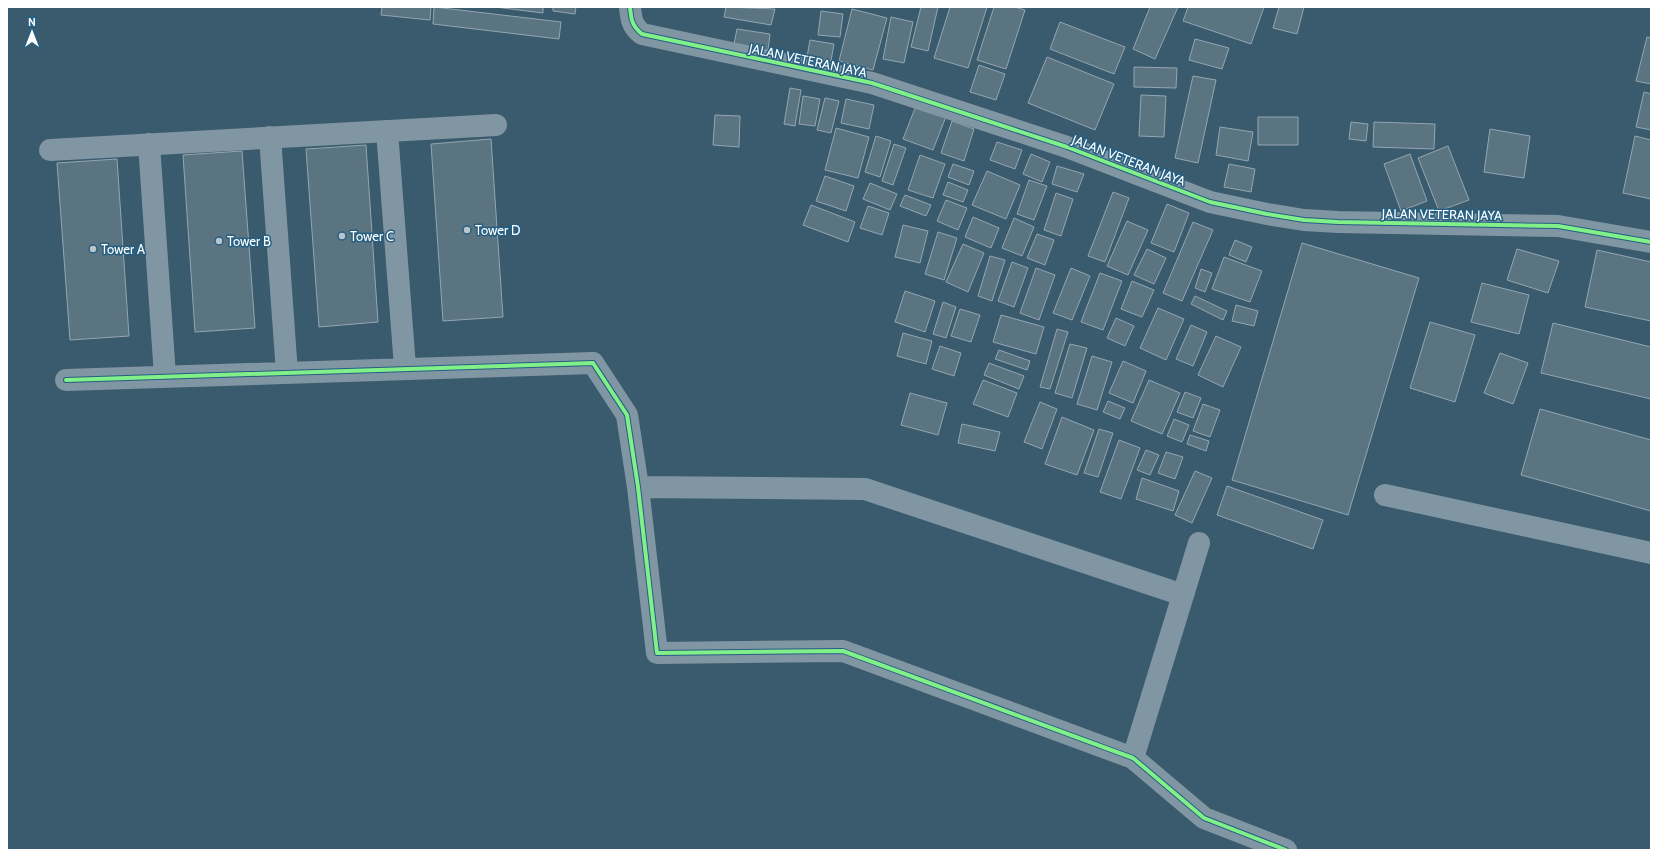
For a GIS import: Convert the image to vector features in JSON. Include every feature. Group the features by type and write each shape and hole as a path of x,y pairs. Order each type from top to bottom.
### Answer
{"street":[{"name":"JALAN VETERAN JAYA","path":"630,7 631,20 636,29 642,34 872,84 1067,146 1210,202 1304,220 1558,226 1651,242"},
{"path":"50,150 496,124"},
{"path":"387,131 405,368"},
{"path":"270,137 287,373"},
{"path":"149,144 166,376"},
{"path":"66,380 593,363 627,415 638,487 657,653 843,651 1133,758 1204,818 1286,850"},
{"path":"638,487 865,489 1183,595"},
{"path":"1385,494 1651,553"},
{"path":"1133,758 1199,543"}],"building":[{"path":"382,7 431,7 430,20 381,15"},
{"path":"434,7 561,22 559,39 433,24"},
{"path":"495,7 543,7 543,13"},
{"path":"553,7 576,7 575,14 553,11"},
{"path":"726,7 775,9 771,25 724,17"},
{"path":"921,7 938,7 928,51 911,47"},
{"path":"950,7 987,7 968,68 934,58"},
{"path":"994,7 1015,7 1025,10 1006,69 977,60"},
{"path":"1150,7 1178,7 1155,59 1133,49"},
{"path":"1188,7 1264,7 1251,44 1183,21"},
{"path":"1279,7 1304,7 1297,34 1273,28"},
{"path":"852,9 887,18 873,70 839,61"},
{"path":"821,11 843,14 840,37 818,35"},
{"path":"891,17 913,22 904,63 883,59"},
{"path":"1060,22 1125,47 1114,74 1050,49"},
{"path":"737,29 770,34 768,50 734,44"},
{"path":"1647,37 1651,38 1651,84 1636,81"},
{"path":"1195,39 1229,48 1222,69 1189,60"},
{"path":"810,40 834,44 831,61 807,57"},
{"path":"1047,57 1114,84 1095,130 1028,103"},
{"path":"979,65 1005,74 996,100 970,92"},
{"path":"1134,67 1177,68 1176,88 1134,87"},
{"path":"1193,76 1216,80 1198,163 1175,158"},
{"path":"790,88 801,90 795,126 784,124"},
{"path":"1644,92 1651,94 1651,130 1636,127"},
{"path":"1141,95 1166,96 1164,137 1139,136"},
{"path":"803,96 820,99 815,126 799,124"},
{"path":"825,98 839,101 831,133 817,130"},
{"path":"846,99 874,105 869,129 841,123"},
{"path":"917,103 947,114 933,150 903,139"},
{"path":"715,115 740,116 739,147 713,145"},
{"path":"1258,117 1298,117 1298,145 1258,145"},
{"path":"952,121 974,129 964,161 941,153"},
{"path":"1351,122 1368,124 1366,141 1349,139"},
{"path":"1374,122 1435,124 1434,149 1373,147"},
{"path":"1220,127 1253,132 1248,161 1216,155"},
{"path":"836,128 869,137 858,178 825,170"},
{"path":"1490,129 1530,136 1524,178 1484,172"},
{"path":"876,136 891,141 880,177 865,172"},
{"path":"1635,136 1651,140 1651,199 1623,193"},
{"name":"Tower D","path":"491,139 503,317 443,321 431,144"},
{"path":"997,142 1022,150 1015,169 990,160"},
{"path":"894,144 906,148 893,185 882,181"},
{"name":"Tower C","path":"366,145 378,322 319,327 306,149"},
{"path":"1448,146 1469,200 1439,211 1418,158"},
{"name":"Tower B","path":"242,151 255,328 195,332 183,155"},
{"path":"1031,154 1050,162 1042,182 1023,174"},
{"path":"1410,154 1427,201 1401,211 1384,164"},
{"path":"920,155 945,164 933,198 908,190"},
{"name":"Tower A","path":"117,159 129,336 70,340 57,163"},
{"path":"953,164 974,171 969,185 948,177"},
{"path":"1229,164 1255,169 1251,192 1224,187"},
{"path":"1057,166 1084,174 1077,192 1052,184"},
{"path":"987,171 1020,185 1006,219 972,205"},
{"path":"825,176 854,186 846,211 816,201"},
{"path":"1029,180 1047,186 1034,220 1017,214"},
{"path":"948,182 968,190 963,202 943,195"},
{"path":"870,183 897,194 890,210 863,199"},
{"path":"1113,192 1129,198 1105,262 1088,256"},
{"path":"1056,193 1073,199 1061,236 1044,230"},
{"path":"905,195 931,205 926,216 900,206"},
{"path":"946,200 967,208 958,230 937,221"},
{"path":"1167,204 1189,213 1174,252 1151,243"},
{"path":"811,205 855,222 848,242 803,225"},
{"path":"868,206 889,213 882,235 860,228"},
{"path":"973,217 999,228 991,248 965,237"},
{"path":"1014,218 1034,227 1022,256 1002,248"},
{"path":"1127,221 1148,230 1128,275 1107,266"},
{"path":"1193,222 1213,230 1182,301 1163,293"},
{"path":"903,225 928,231 920,263 895,257"},
{"path":"938,232 957,238 944,280 925,274"},
{"path":"1037,234 1054,240 1045,265 1027,258"},
{"path":"1235,240 1252,247 1246,262 1229,255"},
{"path":"1302,243 1419,278 1348,515 1232,480"},
{"path":"963,244 984,253 968,292 946,282"},
{"path":"1147,249 1166,258 1154,284 1134,275"},
{"path":"1517,249 1559,261 1548,293 1507,280"},
{"path":"1597,250 1651,262 1651,321 1585,307"},
{"path":"990,256 1005,260 992,301 978,296"},
{"path":"1224,257 1262,271 1250,302 1212,289"},
{"path":"1012,262 1028,268 1014,307 998,301"},
{"path":"1036,268 1055,275 1039,320 1020,313"},
{"path":"1071,268 1090,276 1072,320 1053,313"},
{"path":"1201,269 1212,273 1205,292 1195,288"},
{"path":"1100,273 1122,281 1103,330 1081,322"},
{"path":"1132,281 1154,290 1142,317 1121,309"},
{"path":"1482,283 1529,295 1519,334 1471,322"},
{"path":"905,291 935,301 925,332 895,322"},
{"path":"1195,296 1227,311 1223,320 1191,304"},
{"path":"943,302 956,307 946,338 933,334"},
{"path":"1236,305 1258,311 1254,326 1232,321"},
{"path":"1158,308 1184,319 1166,360 1140,348"},
{"path":"960,309 980,315 971,342 951,336"},
{"path":"1001,315 1044,327 1036,354 993,342"},
{"path":"1116,318 1134,326 1125,346 1107,338"},
{"path":"1430,322 1475,335 1455,402 1410,388"},
{"path":"1553,323 1651,347 1651,399 1541,373"},
{"path":"1191,325 1207,332 1193,366 1176,359"},
{"path":"1057,329 1068,332 1050,389 1040,387"},
{"path":"903,333 932,341 926,364 897,356"},
{"path":"1216,336 1241,347 1223,387 1198,375"},
{"path":"1070,344 1087,348 1072,398 1055,393"},
{"path":"940,346 961,353 954,376 932,369"},
{"path":"999,350 1030,361 1027,370 995,359"},
{"path":"1500,353 1528,363 1513,404 1484,393"},
{"path":"1092,356 1112,362 1097,410 1077,404"},
{"path":"1123,361 1146,371 1133,403 1109,393"},
{"path":"989,363 1024,376 1019,389 984,375"},
{"path":"983,380 1017,393 1008,417 973,404"},
{"path":"1149,380 1180,393 1162,434 1131,421"},
{"path":"1185,392 1201,398 1193,418 1177,412"},
{"path":"910,393 947,403 938,435 901,425"},
{"path":"1108,401 1125,408 1120,419 1103,412"},
{"path":"1040,402 1057,409 1042,449 1024,442"},
{"path":"1203,404 1220,410 1210,437 1193,431"},
{"path":"1540,409 1651,440 1651,511 1521,475"},
{"path":"1062,417 1094,430 1077,475 1045,464"},
{"path":"1174,419 1189,425 1182,442 1167,436"},
{"path":"962,424 1000,432 995,451 958,443"},
{"path":"1099,429 1113,433 1098,477 1084,473"},
{"path":"1190,435 1209,441 1206,451 1187,444"},
{"path":"1119,440 1140,448 1121,499 1100,492"},
{"path":"1146,450 1159,455 1150,475 1137,470"},
{"path":"1166,452 1183,457 1175,479 1158,473"},
{"path":"1195,471 1212,478 1192,523 1175,515"},
{"path":"1142,478 1179,491 1173,511 1136,499"},
{"path":"1227,486 1323,520 1313,549 1217,515"}],"cycle path":[{"path":"630,7 633,22 642,34 872,83 1067,147 1210,202 1304,220 1558,226 1651,242"},
{"path":"66,380 593,363 627,415 638,487 657,653 843,651 1133,758 1204,818 1286,850"}],"place":[{"name":"Tower D","path":"467,230"},
{"name":"Tower C","path":"342,236"},
{"name":"Tower B","path":"219,241"},
{"name":"Tower A","path":"93,249"}]}
